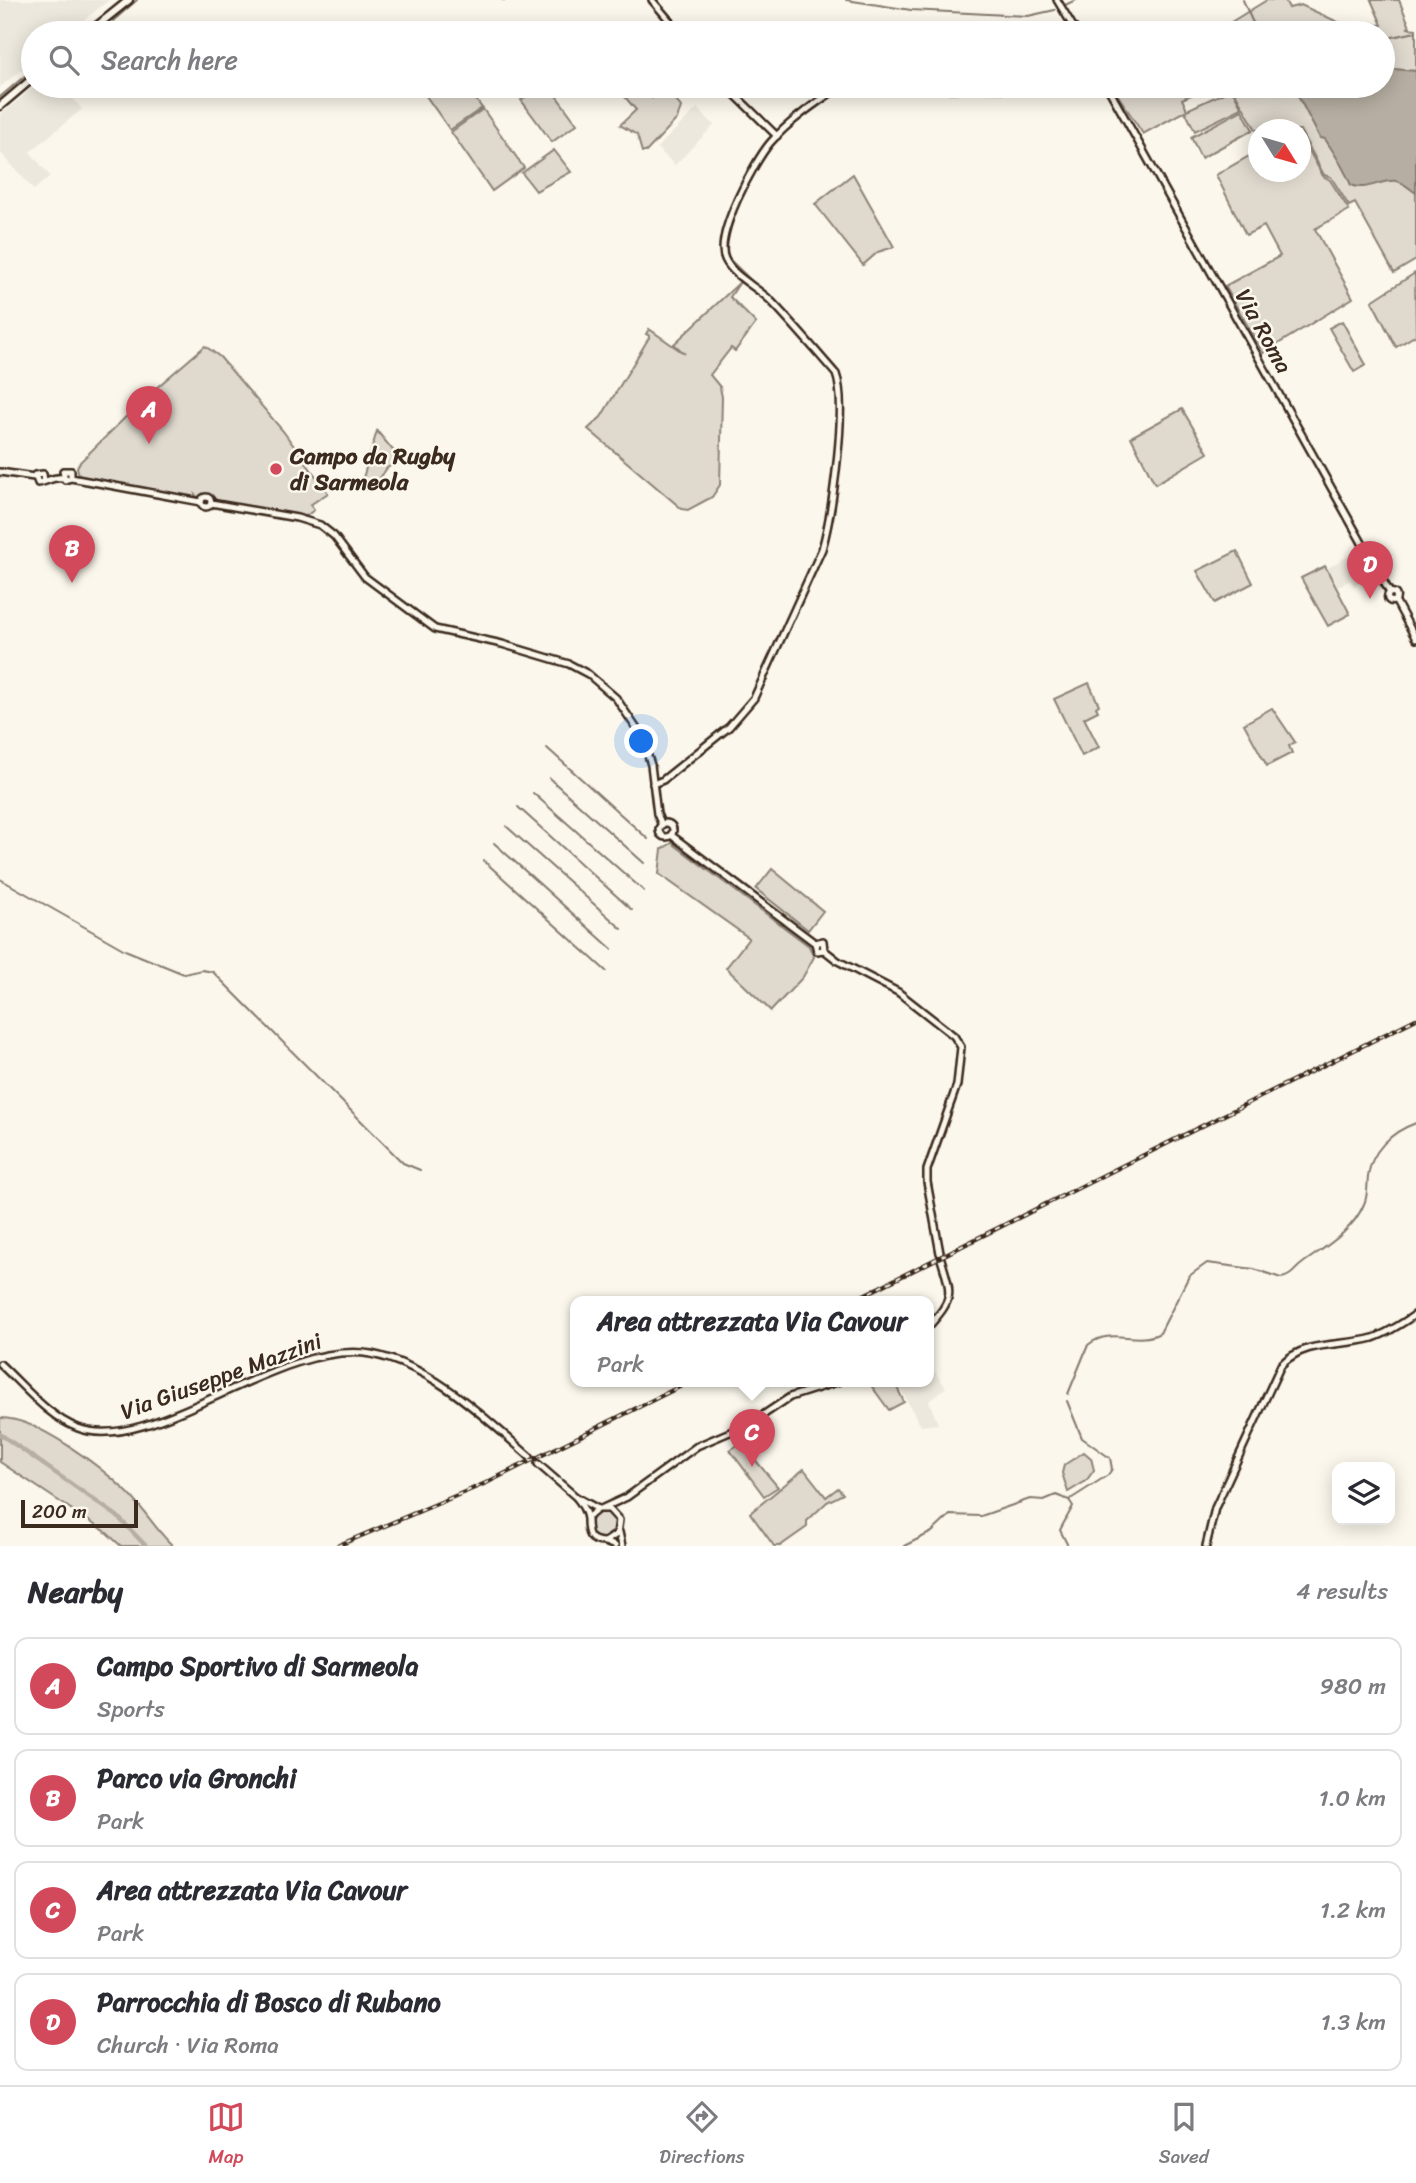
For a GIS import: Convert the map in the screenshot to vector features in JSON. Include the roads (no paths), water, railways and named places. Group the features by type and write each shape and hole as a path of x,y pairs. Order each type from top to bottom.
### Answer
{"main road":[{"path":"104,21 129,0"},
{"path":"0,106 21,88"}],"street":[{"path":"652,0 670,21"},
{"path":"1057,0 1070,21"},
{"path":"738,98 777,136"},
{"path":"653,783 663,780 729,727 754,698 822,549 829,525 842,406 840,384 836,374 770,300 724,260 722,246 730,217 769,145 826,98"},
{"name":"Via Roma","path":"1114,98 1390,593 1396,594 1395,600 1416,639"},
{"path":"63,471 63,478"},
{"path":"43,477 71,471 71,478"},
{"path":"0,472 34,477 38,472 43,477 71,478 201,502 208,497 211,503 297,518 320,525 334,536 365,577 435,629 483,639 581,670 617,698 635,724 648,755 657,814 662,825 660,834 666,837 671,835 815,943 817,951 824,950 844,964 898,992 954,1036 961,1047 957,1085 927,1170 949,1299 934,1320"},
{"path":"815,943 823,941 824,950"},
{"path":"1206,1546 1215,1508 1274,1376 1294,1354 1315,1345 1377,1336 1416,1314"},
{"name":"Via Giuseppe Mazzini","path":"0,1364 62,1420 85,1430 110,1433 139,1426 304,1360 338,1353 373,1355 401,1364 448,1390 530,1457"},
{"path":"622,1546 617,1516 620,1505 627,1497 697,1446 751,1423 797,1394 825,1387"},
{"path":"538,1464 576,1497 617,1516"},
{"path":"576,1497 587,1518 585,1527 588,1536 615,1546"},
{"path":"587,1518 601,1508 627,1497"},
{"path":"606,1542 614,1538 619,1530"}],"waterway":[{"path":"113,21 137,0"},
{"path":"503,0 509,0"},
{"path":"846,0 911,10 1028,16 1055,10"},
{"path":"1065,5 1076,0"},
{"path":"1243,0 1252,21"},
{"path":"1395,36 1416,32"},
{"path":"0,97 21,79"},
{"path":"720,257 722,228"},
{"path":"727,257 758,287"},
{"path":"835,368 840,374"},
{"path":"547,748 648,839"},
{"path":"549,778 644,863"},
{"path":"533,793 644,891"},
{"path":"518,807 632,910"},
{"path":"506,826 622,929"},
{"path":"494,843 612,949"},
{"path":"483,860 606,971"},
{"path":"0,879 125,950 184,974 202,970 213,972 403,1163 420,1170"},
{"path":"1068,1394 1088,1345 1106,1337 1142,1338 1160,1333 1189,1276 1207,1263 1254,1269 1281,1278 1291,1274 1353,1222 1364,1204 1370,1168 1378,1151 1391,1137 1416,1123"},
{"path":"904,1546 932,1532 950,1515 981,1516 1030,1499 1044,1500 1056,1495 1069,1500 1108,1475 1112,1469 1110,1458 1082,1438 1067,1401"},
{"path":"0,1434 117,1516 146,1546"},
{"path":"1068,1546 1060,1530 1073,1506 1069,1500"}],"railway":[{"path":"862,1296 1416,1019"},
{"path":"337,1546 486,1483 679,1387"}],"place":[{"name":"Campo Sportivo di Sarmeola","path":"149,444"},
{"name":"Campo da Rugby di Sarmeola","path":"276,469"},
{"name":"Parco via Gronchi","path":"72,583"},
{"name":"Parrocchia di Bosco di Rubano","path":"1370,599"},
{"name":"Area attrezzata Via Cavour","path":"752,1467"}]}
